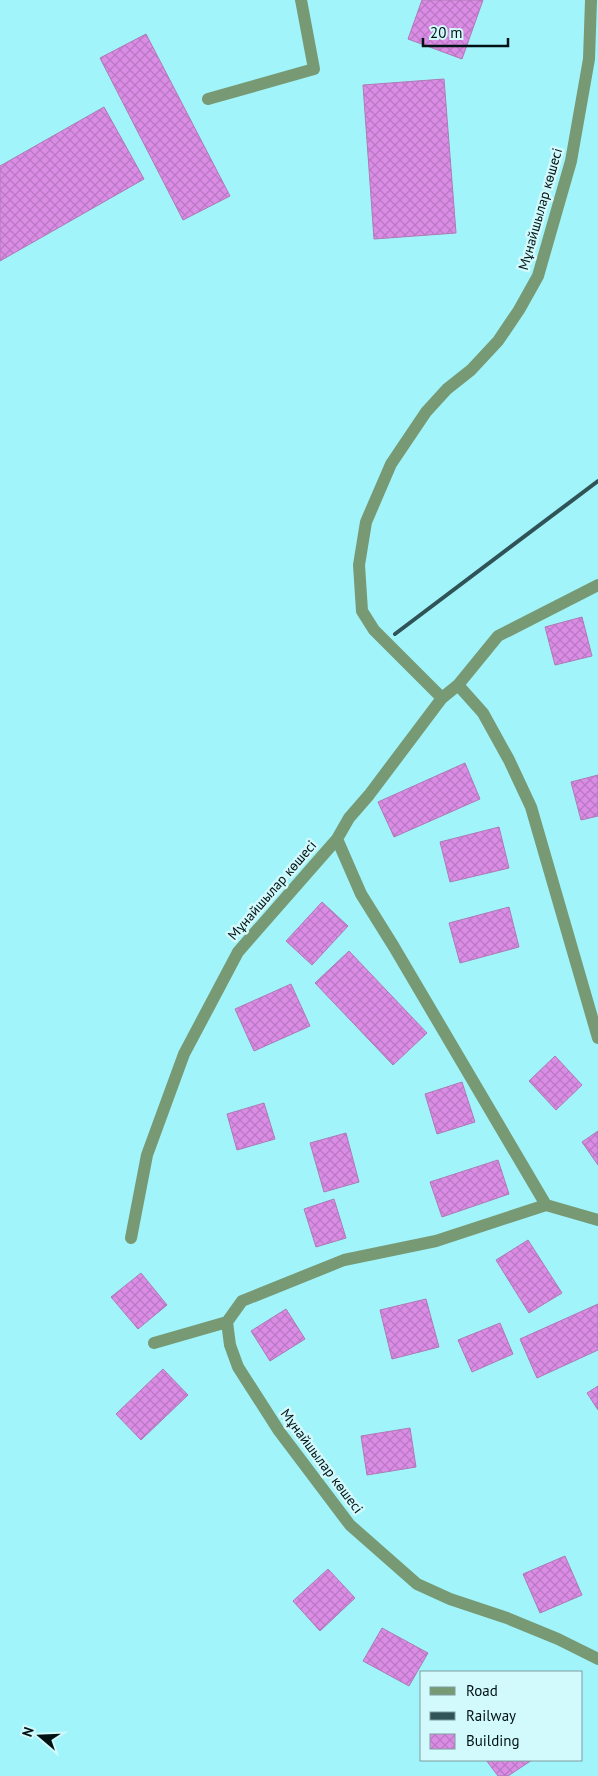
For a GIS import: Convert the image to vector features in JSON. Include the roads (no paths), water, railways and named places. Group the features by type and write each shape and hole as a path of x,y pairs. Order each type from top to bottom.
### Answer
{"street":[{"path":"208,99 314,69 301,0"},
{"name":"Мұнайшылар көшесі","path":"442,698 374,630 362,611 359,566 366,522 391,464 426,412 447,389 471,370 498,341 519,310 538,276 571,161 589,59 591,0"},
{"name":"Мұнайшылар көшесі","path":"131,1238 147,1155 184,1054 238,952 337,839 349,818 369,795 442,698 458,685 498,636 598,585"},
{"path":"458,685 484,713 531,807 598,1038"},
{"path":"337,839 361,894 546,1206"},
{"path":"154,1344 227,1322 242,1301 344,1260 436,1241 546,1206 598,1220"},
{"name":"Мұнайшылар көшесі","path":"227,1322 230,1345 238,1367 279,1431 350,1525 417,1584 450,1599 550,1635 598,1658"}],"railway":[{"path":"395,634 598,481"}]}
